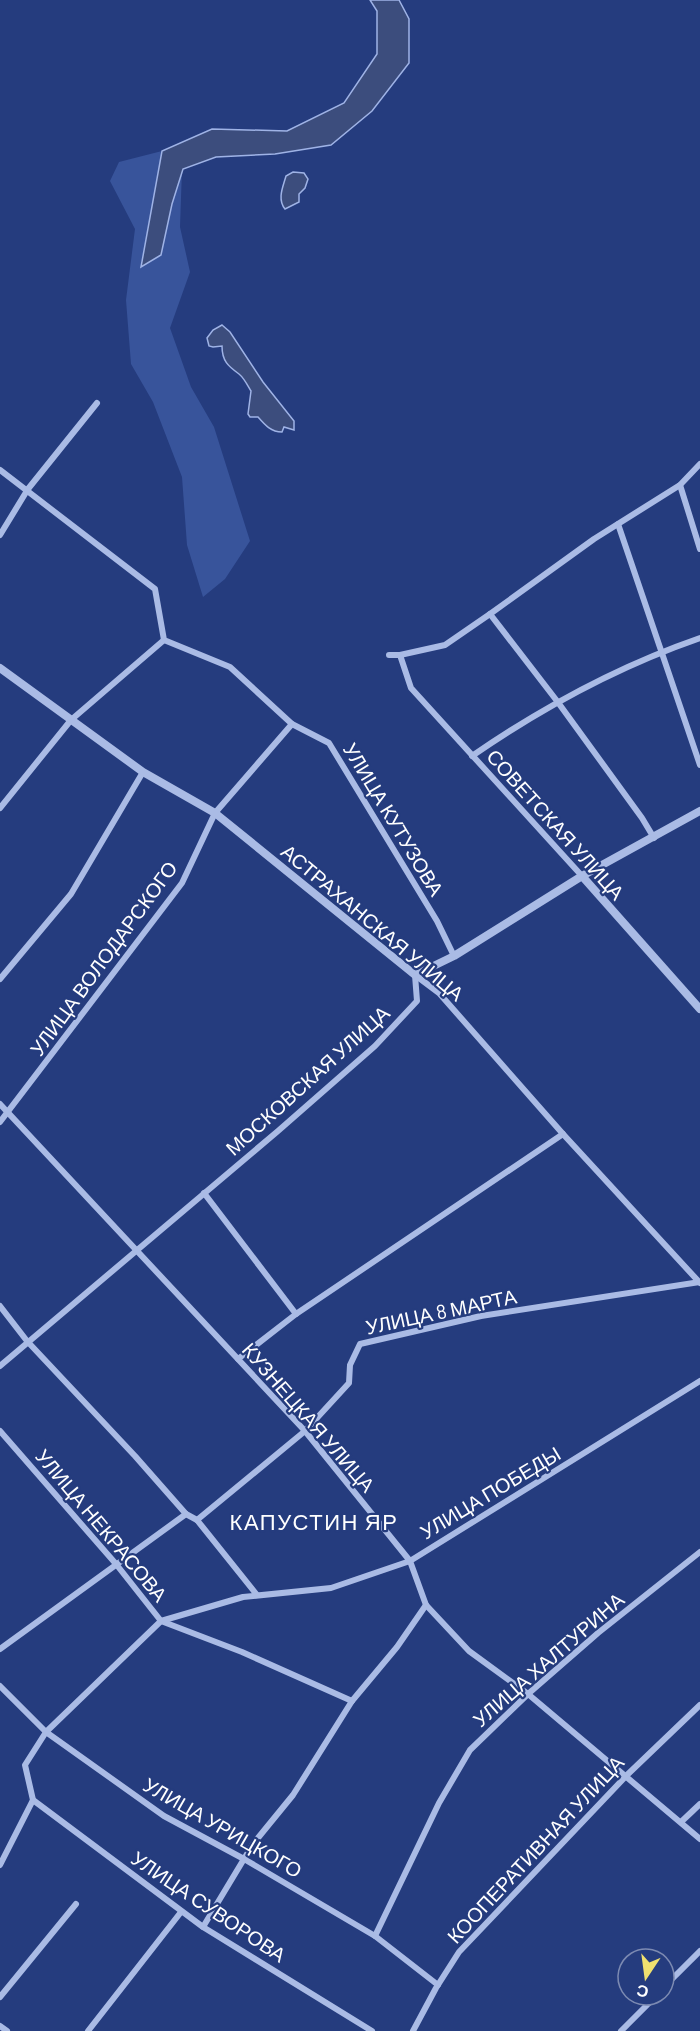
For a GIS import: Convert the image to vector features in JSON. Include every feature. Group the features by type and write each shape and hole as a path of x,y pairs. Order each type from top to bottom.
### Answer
{"street":[{"path":"0,534 28,489 97,404"},
{"path":"389,655 400,655 445,645 594,539 680,485 700,464"},
{"path":"0,470 28,489 155,589 164,640 71,720 0,807"},
{"path":"680,485 700,549"},
{"path":"618,524 700,765"},
{"path":"490,614 557,701 654,838"},
{"path":"472,756 557,701 662,651 700,638"},
{"name":"УЛИЦА КУТУЗОВА","path":"164,640 230,667 292,724 329,743 436,921 454,956"},
{"name":"СОВЕТСКАЯ УЛИЦА","path":"400,655 411,688 700,1009"},
{"name":"АСТРАХАНСКАЯ УЛИЦА","path":"0,669 143,772 215,813 439,993 563,1134 700,1283"},
{"name":"УЛИЦА ВОЛОДАРСКОГО","path":"0,1122 182,883 215,813 292,724"},
{"path":"0,979 71,894 143,772"},
{"path":"415,975 454,956 582,876 700,811"},
{"name":"МОСКОВСКАЯ УЛИЦА","path":"0,1366 375,1046 417,1001 415,975"},
{"name":"КУЗНЕЦКАЯ УЛИЦА","path":"0,1104 305,1431 410,1561 426,1605 469,1651 528,1694 627,1775 700,1839"},
{"path":"238,1359 296,1314 563,1134"},
{"path":"204,1193 296,1314"},
{"name":"УЛИЦА 8 МАРТА","path":"197,1520 305,1431 349,1383 350,1365 360,1344 481,1316 700,1283"},
{"path":"0,1306 27,1341 186,1514 197,1520 257,1595"},
{"name":"УЛИЦА ПОБЕДЫ","path":"33,1800 25,1765 46,1732 161,1621 243,1596 331,1588 410,1561 700,1381"},
{"name":"УЛИЦА НЕКРАСОВА","path":"0,1431 116,1563 161,1621 242,1652 352,1701"},
{"path":"0,1650 186,1514"},
{"name":"УЛИЦА ХАЛТУРИНА","path":"375,1936 439,1803 470,1750 528,1694 598,1633 700,1552"},
{"path":"203,1927 244,1858 293,1795 352,1701 397,1647 426,1605"},
{"name":"УЛИЦА УРИЦКОГО","path":"0,1686 46,1732 164,1816 244,1858 375,1936 438,1985"},
{"name":"КООПЕРАТИВНАЯ УЛИЦА","path":"413,2031 459,1952 627,1775 700,1705"},
{"path":"0,1865 33,1800"},
{"name":"УЛИЦА СУВОРОВА","path":"33,1800 203,1927 372,2031"},
{"path":"681,1822 700,1804"},
{"path":"0,1997 76,1904"},
{"path":"88,2031 181,1912"},
{"path":"676,1976 700,1951"},
{"path":"621,2031 645,2007"},
{"path":"0,2026 7,2031"}],"shaded area":[{"path":"370,0 399,0 409,19 409,63 372,111 331,145 275,154 216,157 183,169 172,204 161,255 141,267 162,151 212,129 287,131 344,103 377,54 377,11"},
{"path":"162,151 141,266 172,204 182,169 180,227 190,272 170,328 191,387 214,427 250,541 225,579 203,597 187,545 182,477 153,402 131,364 126,300 135,229 110,181 119,162"},
{"path":"293,172 304,173 308,179 305,188 299,194 299,202 285,209 281,201 282,189 286,176"},
{"path":"222,325 230,332 263,382 294,421 294,430 284,427 282,432 275,431 258,417 250,417 248,414 251,391 243,378 226,363 222,346 209,346 207,338 213,330"}],"district":[{"name":"КАПУСТИН ЯР","path":"314,1521"}]}
